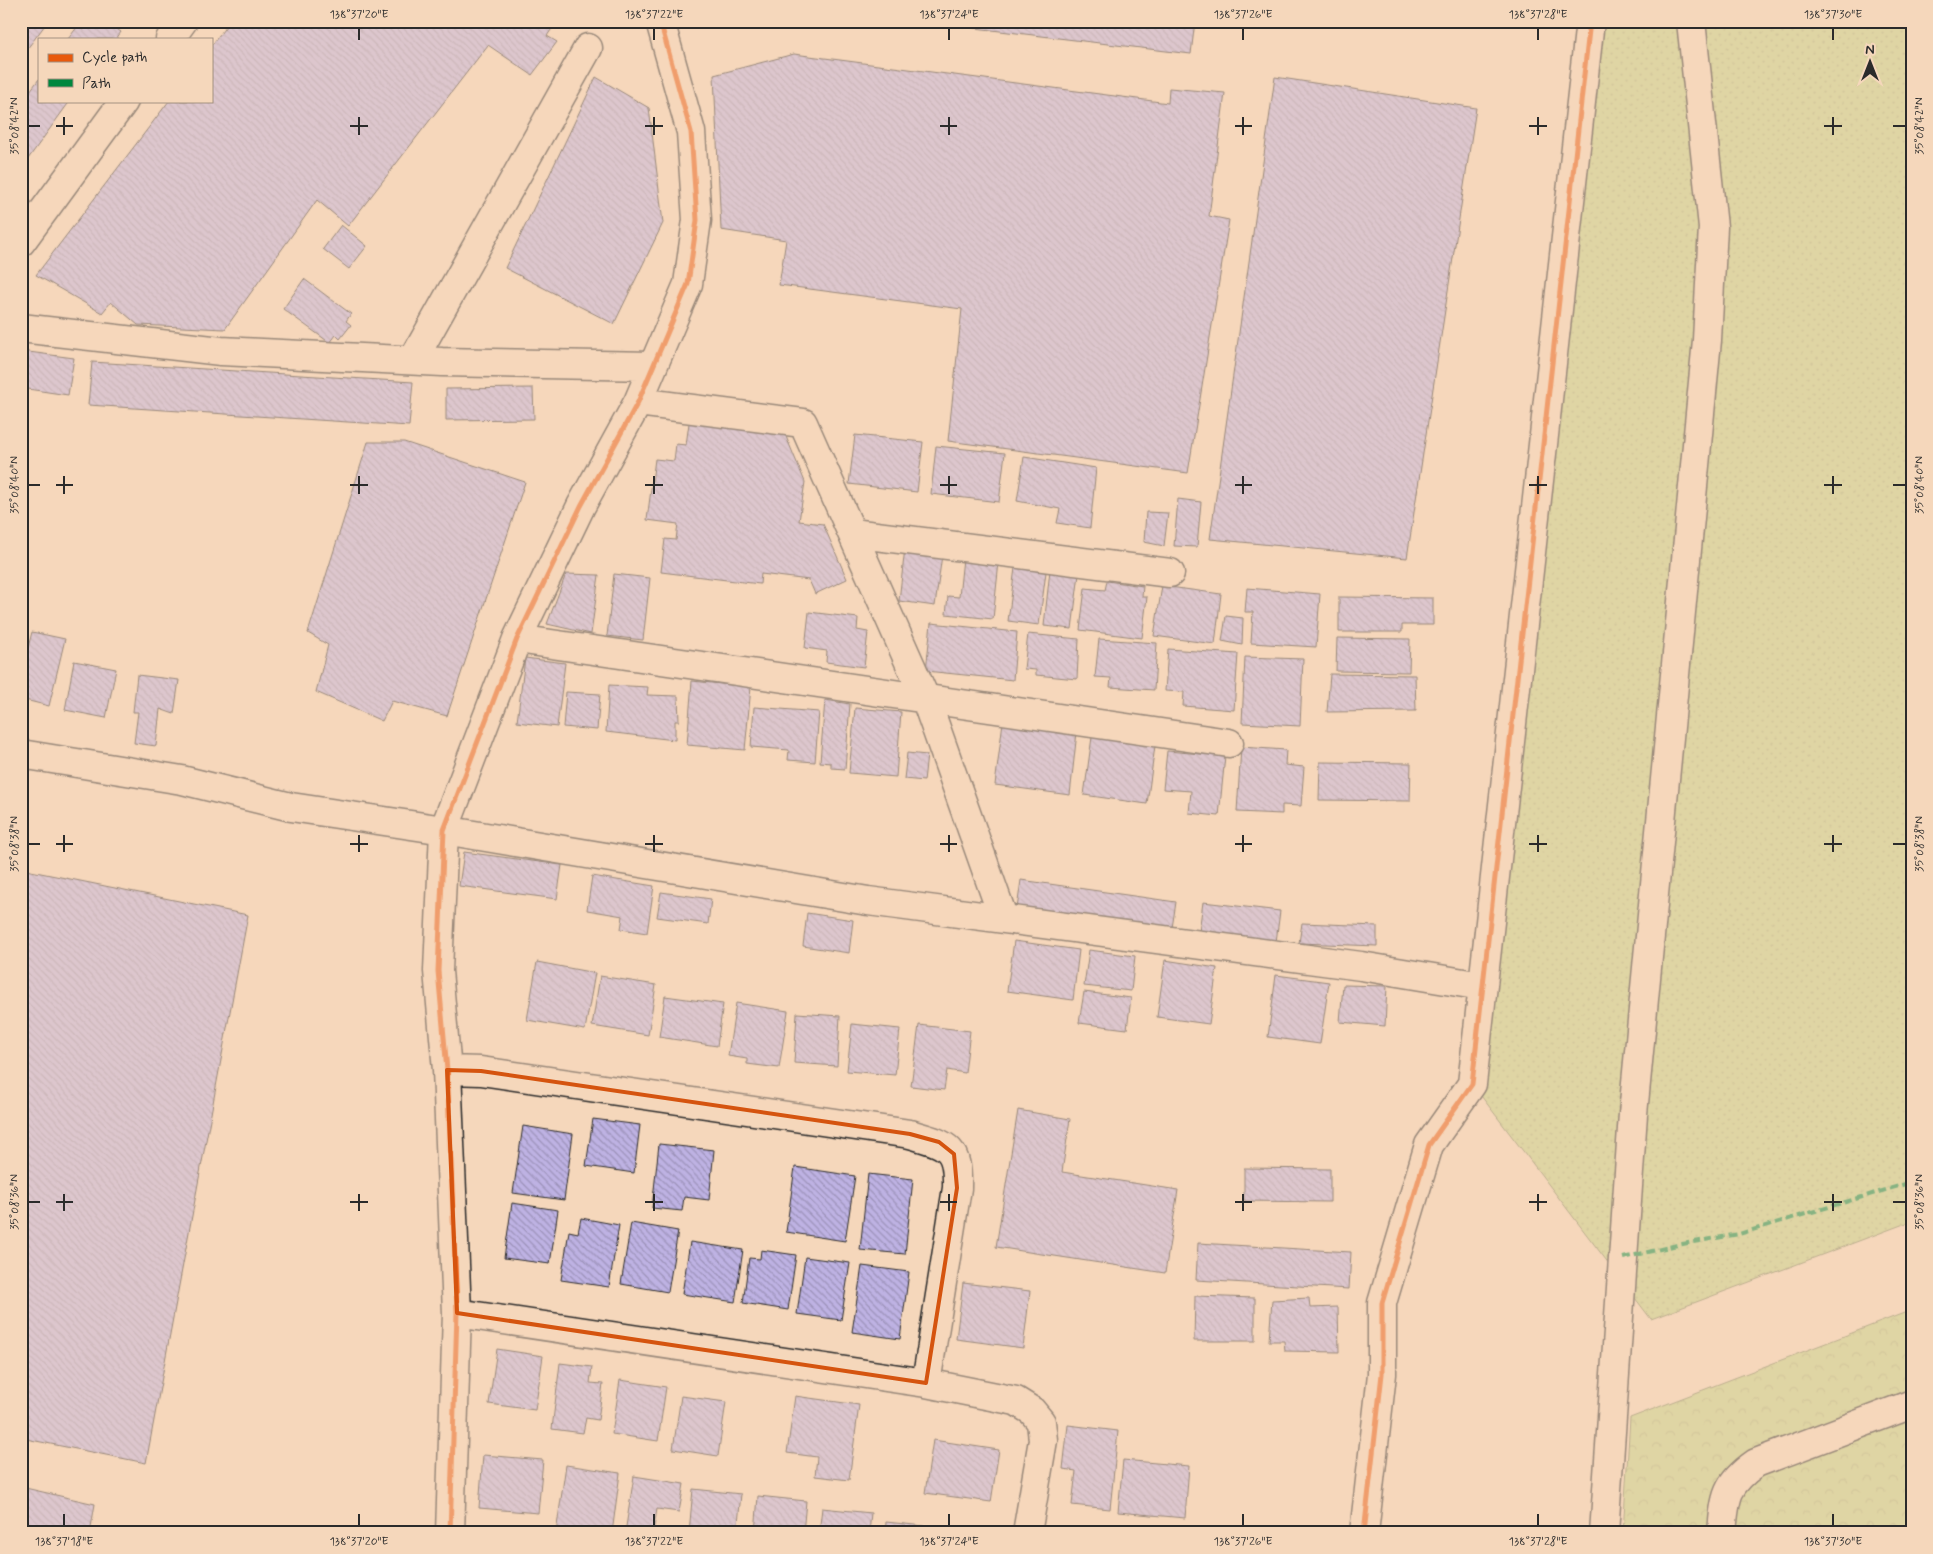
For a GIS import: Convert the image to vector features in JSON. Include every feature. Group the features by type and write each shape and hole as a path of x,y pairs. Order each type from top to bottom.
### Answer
{"street":[{"path":"171,38 183,21"},
{"path":"450,1533 457,1313 447,1070 438,971 444,830 517,640 581,506 638,402 688,284 697,220 691,132 660,21"},
{"path":"1364,1533 1382,1374 1382,1303 1429,1144 1472,1084 1590,21"},
{"path":"1604,1533 1633,1114 1706,350 1714,227 1692,21"},
{"path":"413,360 588,48"},
{"path":"21,242 123,102"},
{"path":"21,328 220,351 413,360 654,366"},
{"path":"638,402 802,423 926,700 1003,917"},
{"path":"852,533 1170,573"},
{"path":"517,640 1228,743"},
{"path":"21,754 182,780 291,807 444,830 868,901 1003,917 1361,966 1482,986"},
{"path":"447,1070 481,1071 910,1134 939,1142 954,1154 958,1170 957,1188 926,1383"},
{"path":"457,1313 926,1383 1016,1401 1032,1411 1041,1422 1043,1440 1027,1533"},
{"path":"1722,1533 1728,1488 1742,1473 1756,1463 1912,1404"}],"highlighted area":[{"path":"447,1070 481,1071 910,1134 939,1142 954,1154 957,1188 926,1383 457,1313"}],"green space":[{"path":"1585,21 1912,21 1912,1221 1651,1319 1472,1084"},
{"path":"1912,1310 1912,1533 1623,1533 1630,1418"}],"building":[{"path":"21,21 48,21 21,57"},
{"path":"89,21 106,21 121,32 117,38 69,38 78,26 83,30"},
{"path":"230,21 557,21 547,36 557,42 532,75 488,45 348,226 317,200 225,329 138,325 111,302 102,313 36,275 168,102 212,102 212,45"},
{"path":"917,21 1195,21 1191,54"},
{"path":"794,54 1168,103 1169,88 1225,93 1209,216 1229,220 1188,473 948,441 962,309 779,285 786,240 721,230 714,75"},
{"path":"596,77 649,108 663,223 614,324 505,268"},
{"path":"1275,77 1476,108 1407,558 1210,539"},
{"path":"38,80 38,102 69,102 28,159 21,154 21,103"},
{"path":"341,225 367,246 349,269 323,249"},
{"path":"304,279 351,314 346,321 351,325 340,339 336,335 330,343 283,309"},
{"path":"21,351 74,358 68,395 21,388"},
{"path":"92,362 413,382 409,426 88,405"},
{"path":"533,388 534,419 446,420 446,389"},
{"path":"690,416 782,427 805,482 799,521 823,524 847,579 815,594 809,580 761,574 760,584 661,572 665,539 676,540 678,524 647,520 655,459 674,461 676,444 686,445"},
{"path":"855,435 923,442 917,492 849,484"},
{"path":"368,442 404,442 525,482 447,716 392,701 382,721 316,692 328,645 308,633"},
{"path":"936,446 1005,453 999,502 931,494"},
{"path":"1024,457 1096,468 1090,528 1057,523 1060,509 1017,501"},
{"path":"1178,499 1201,502 1197,547 1174,546"},
{"path":"1146,512 1168,513 1164,546 1144,542"},
{"path":"905,548 942,555 935,606 899,601"},
{"path":"963,558 999,562 993,619 946,614 948,596 959,597"},
{"path":"1015,568 1046,572 1039,625 1008,621"},
{"path":"1050,570 1079,574 1072,629 1044,626"},
{"path":"566,574 599,575 591,634 547,624"},
{"path":"614,574 650,578 643,640 607,636"},
{"path":"1107,581 1143,586 1142,597 1147,597 1142,638 1080,630 1085,588 1105,590"},
{"path":"1162,586 1221,594 1215,644 1154,636"},
{"path":"1247,588 1320,594 1316,647 1251,643 1253,612 1245,612"},
{"path":"1339,597 1433,598 1433,625 1402,625 1402,632 1339,632"},
{"path":"809,612 858,618 857,630 868,632 864,667 826,662 827,651 805,648"},
{"path":"1226,616 1243,618 1242,645 1222,641"},
{"path":"931,623 1017,632 1013,680 926,671"},
{"path":"32,632 65,639 49,706 21,699 21,675"},
{"path":"1028,634 1079,639 1077,679 1036,675 1036,670 1024,669"},
{"path":"1337,638 1410,639 1409,672 1336,671"},
{"path":"1099,639 1157,643 1154,690 1110,687 1111,678 1095,677"},
{"path":"1168,649 1238,654 1234,710 1183,706 1184,692 1165,691"},
{"path":"1245,657 1303,659 1300,726 1242,723"},
{"path":"525,658 565,663 557,727 517,722"},
{"path":"74,661 116,669 106,718 65,710"},
{"path":"1330,674 1415,675 1416,711 1327,712"},
{"path":"137,675 179,680 174,714 160,709 156,746 134,743 138,712 133,712"},
{"path":"692,681 751,687 745,750 687,745"},
{"path":"609,685 648,687 647,695 678,696 679,721 675,721 675,740 606,732"},
{"path":"566,692 600,694 597,730 563,727"},
{"path":"825,700 850,704 845,769 831,768 831,763 820,762"},
{"path":"754,707 819,712 815,762 788,760 789,750 751,747"},
{"path":"855,708 901,712 896,777 849,773"},
{"path":"1003,722 1077,732 1070,795 995,785"},
{"path":"1092,737 1155,746 1147,804 1084,795"},
{"path":"1241,747 1286,750 1285,765 1304,767 1301,806 1282,805 1282,814 1237,812"},
{"path":"1167,751 1225,756 1219,816 1189,813 1191,791 1163,789"},
{"path":"907,753 927,755 924,781 904,779"},
{"path":"1320,762 1411,763 1410,801 1319,800"},
{"path":"464,852 562,865 557,899 459,886"},
{"path":"21,869 248,915 146,1463 21,1438"},
{"path":"592,876 654,886 647,933 621,929 623,916 587,910"},
{"path":"1021,880 1176,902 1172,928 1017,909"},
{"path":"661,892 711,899 708,924 657,917"},
{"path":"1203,902 1280,911 1276,942 1199,932"},
{"path":"807,913 853,920 849,953 803,946"},
{"path":"1302,923 1377,926 1377,946 1299,943"},
{"path":"1014,941 1079,950 1073,1000 1007,991"},
{"path":"1089,950 1135,956 1131,991 1084,986"},
{"path":"1165,960 1217,968 1209,1024 1157,1017"},
{"path":"537,962 595,973 585,1030 527,1020"},
{"path":"1276,975 1329,982 1320,1044 1268,1037"},
{"path":"600,976 656,985 648,1035 592,1026"},
{"path":"1343,985 1387,986 1385,1026 1340,1022"},
{"path":"1084,992 1131,998 1127,1029 1079,1023"},
{"path":"665,996 723,1004 717,1046 659,1037"},
{"path":"736,1003 788,1011 779,1068 747,1064 747,1059 728,1056"},
{"path":"797,1013 840,1016 837,1066 794,1063"},
{"path":"852,1024 900,1029 895,1075 847,1071"},
{"path":"919,1025 970,1031 965,1073 947,1070 944,1090 911,1086"},
{"path":"1018,1110 1070,1119 1062,1172 1178,1190 1165,1273 996,1247"},
{"path":"593,1119 640,1125 634,1173 586,1166"},
{"path":"523,1126 573,1134 564,1200 513,1193"},
{"path":"659,1144 714,1150 709,1200 684,1197 682,1211 652,1208"},
{"path":"795,1167 855,1176 845,1241 786,1232"},
{"path":"1244,1168 1330,1169 1330,1202 1244,1201"},
{"path":"868,1174 913,1179 905,1254 860,1250"},
{"path":"512,1203 558,1210 550,1264 504,1258"},
{"path":"581,1218 619,1225 609,1287 561,1280 569,1231 578,1233"},
{"path":"631,1223 678,1231 668,1292 621,1284"},
{"path":"690,1242 743,1250 735,1302 682,1294"},
{"path":"1198,1243 1351,1252 1349,1289 1196,1280"},
{"path":"761,1250 796,1255 788,1310 743,1303 749,1258 760,1259"},
{"path":"805,1257 850,1263 841,1320 797,1314"},
{"path":"862,1266 909,1272 900,1339 852,1332"},
{"path":"963,1283 1030,1291 1023,1348 956,1339"},
{"path":"1195,1296 1255,1298 1255,1341 1194,1341"},
{"path":"1309,1298 1310,1308 1338,1307 1339,1352 1285,1351 1284,1341 1269,1341 1272,1300"},
{"path":"497,1349 543,1356 535,1410 489,1404"},
{"path":"560,1363 592,1367 590,1383 603,1384 598,1420 586,1418 583,1433 552,1429"},
{"path":"620,1380 666,1387 658,1441 612,1434"},
{"path":"681,1396 726,1402 718,1456 673,1449"},
{"path":"795,1396 859,1405 849,1480 815,1476 817,1457 787,1453"},
{"path":"1068,1425 1118,1431 1110,1509 1072,1505 1076,1471 1063,1469"},
{"path":"933,1440 999,1450 991,1502 925,1493"},
{"path":"483,1455 543,1460 538,1513 479,1508"},
{"path":"1123,1460 1189,1466 1185,1518 1118,1512"},
{"path":"566,1465 620,1473 612,1533 556,1533"},
{"path":"634,1476 684,1484 679,1512 657,1509 653,1533 625,1533"},
{"path":"21,1487 95,1504 90,1533 21,1533"},
{"path":"693,1489 741,1494 737,1533 689,1533"},
{"path":"758,1496 806,1501 803,1533 755,1533"},
{"path":"822,1508 871,1513 869,1533 819,1533"},
{"path":"886,1522 971,1531 971,1533 885,1533"}],"marked path":[{"path":"1623,1258 1677,1245 1739,1234 1912,1182"}],"cycle path":[{"path":"450,1533 457,1313 447,1070 438,971 444,830 517,639 581,506 638,402 688,284 697,220 691,132 660,21"},
{"path":"1364,1533 1382,1374 1382,1303 1429,1145 1472,1084 1590,21"}]}
